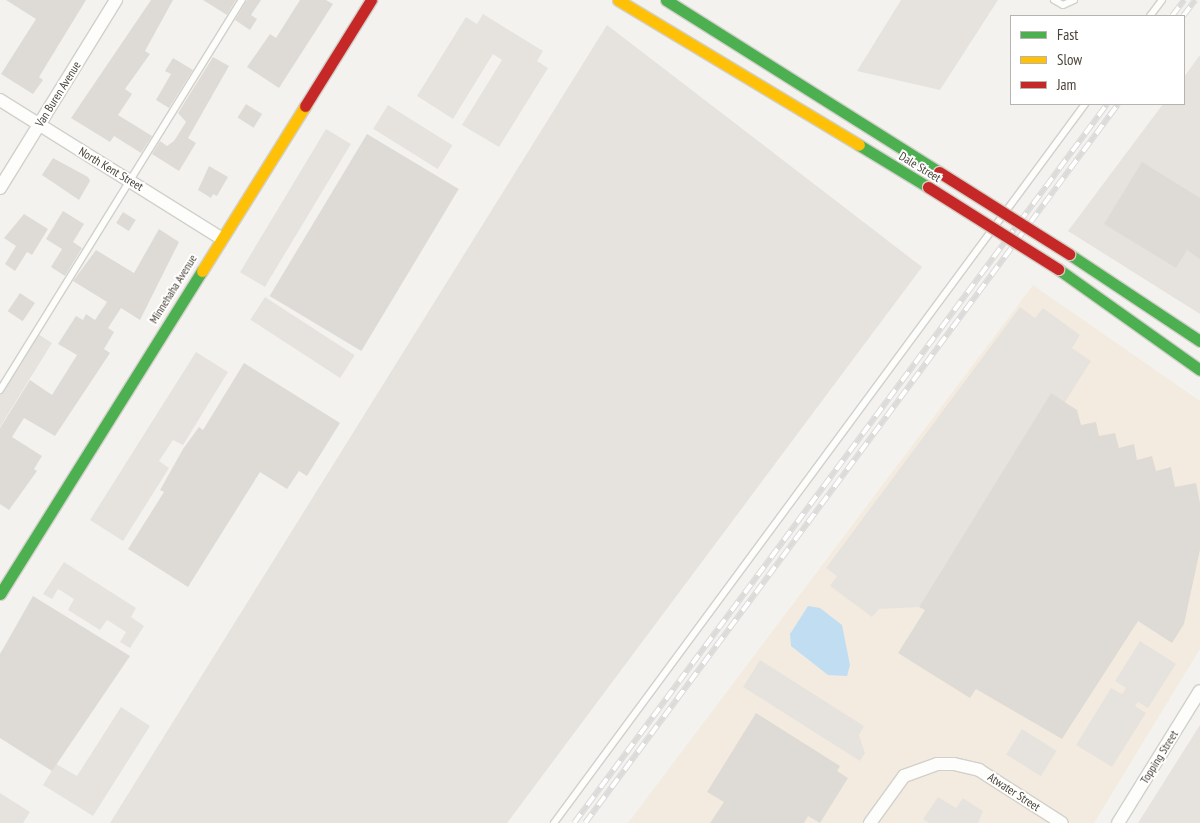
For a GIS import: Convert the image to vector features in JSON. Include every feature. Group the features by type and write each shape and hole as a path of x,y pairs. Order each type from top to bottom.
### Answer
{"main road":[{"name":"Minnehaha Avenue","path":"0,594 371,0"},
{"name":"Dale Street","path":"618,0 928,187 1058,269 1200,370"},
{"name":"Dale Street","path":"666,0 1069,254 1200,341"}],"street":[{"name":"Van Buren Avenue","path":"0,188 116,0"},
{"name":"North Kent Street","path":"0,100 221,238"},
{"name":"Topping Street","path":"1118,823 1200,691"},
{"name":"Atwater Street","path":"870,823 904,776 937,764 954,764 979,770 1062,823"}],"lane":[{"path":"0,390 242,0"},
{"path":"1054,0 1063,5 1074,0"},
{"path":"1151,15 1162,0"},
{"path":"554,823 1085,105"}],"shaded area":[{"path":"901,0 998,0 940,90 857,71"},
{"path":"483,14 543,51 537,61 548,68 499,147 462,125 502,60 493,54 453,119 417,96 466,17 477,24"},
{"path":"607,25 922,267 507,823 110,823"},
{"path":"1200,55 1200,314 1068,231 1162,105 1185,105 1185,76"},
{"path":"388,105 452,145 438,169 373,129"},
{"path":"326,129 351,144 265,287 240,272"},
{"path":"1033,285 1200,401 1200,649 1094,823 628,823"},
{"path":"265,297 355,355 340,378 250,320"},
{"path":"1020,307 1035,318 1043,308 1080,335 1072,348 1091,361 1065,402 1051,394 919,607 879,609 872,617 830,586 837,576 826,568"},
{"path":"38,334 52,343 0,427 0,395"},
{"path":"196,352 228,372 183,445 173,440 159,461 169,468 123,541 90,520"},
{"path":"64,562 136,608 131,617 144,626 130,648 120,642 126,632 107,620 100,630 68,610 74,599 58,589 52,599 43,594"},
{"path":"1140,641 1176,664 1148,708 1138,702 1135,706 1146,713 1112,767 1076,745 1111,688 1122,694 1126,688 1115,681"},
{"path":"760,660 864,726 859,735 865,753 860,761 743,687"},
{"path":"121,707 150,726 93,816 43,785 56,764 77,776"},
{"path":"1200,725 1200,823 1138,823"},
{"path":"1022,729 1057,751 1041,776 1006,754"},
{"path":"0,793 30,812 23,823 0,823"},
{"path":"938,797 956,808 963,798 983,811 978,823 929,823 923,819"}],"water":[{"path":"808,606 820,608 842,625 850,665 847,676 828,675 791,646 790,634"}],"building":[{"path":"6,0 86,0 39,77 43,80 33,94 1,74 36,19"},
{"path":"151,0 173,0 145,51 150,54 125,89 132,94 118,115 152,136 141,153 114,136 110,142 71,118"},
{"path":"203,0 236,0 227,15"},
{"path":"247,0 261,0 251,15 257,19 250,30 235,20"},
{"path":"300,0 326,0 333,4 279,88 247,67 270,34 276,38"},
{"path":"213,57 229,66 188,138 196,143 179,171 152,154 160,141 167,146 174,141 186,122 178,113"},
{"path":"173,58 193,70 169,108 156,100 171,74 165,71"},
{"path":"246,104 262,114 254,128 238,118"},
{"path":"367,134 459,189 361,351 270,296"},
{"path":"53,158 88,177 90,181 79,200 42,175"},
{"path":"1142,162 1200,198 1200,259 1187,250 1176,268 1104,224"},
{"path":"209,166 228,177 217,196 213,194 211,198 198,190"},
{"path":"63,211 84,224 73,242 82,248 65,276 51,267 62,249 46,239"},
{"path":"123,212 136,220 129,231 116,223"},
{"path":"24,214 48,229 32,255 27,252 15,271 5,264 16,246 4,238"},
{"path":"159,229 179,242 140,320 121,308 108,328 114,332 104,349 110,353 55,436 24,418 12,437 42,456 34,469 37,471 9,510 0,504 0,428 30,380 52,395 77,355 58,344 76,316 83,320 86,314 95,320 107,302 73,281 96,250 134,273"},
{"path":"20,293 35,303 23,321 8,311"},
{"path":"244,363 340,423 307,476 299,471 287,489 260,472 188,587 128,549 164,492 160,490 183,449 199,427 203,430"},
{"path":"1051,393 1077,410 1081,425 1096,422 1099,436 1115,433 1119,448 1134,444 1137,460 1152,456 1156,471 1171,467 1175,487 1196,483 1200,503 1200,550 1184,624 1172,643 1138,621 1062,739 976,689 970,698 898,653 925,610 919,607"},
{"path":"33,596 130,656 52,771 0,738 0,654"},
{"path":"756,713 840,766 837,771 848,778 820,823 808,816 804,823 710,823 724,802 707,792"}],"railway":[{"path":"1173,15 1184,0"},
{"path":"1184,15 1195,0"},
{"path":"574,823 1106,105"},
{"path":"585,823 1117,105"}],"traffic: fast":[{"path":"666,0 939,172"},
{"path":"859,145 928,187"},
{"path":"1069,254 1200,341"},
{"path":"1058,269 1200,370"},
{"path":"0,594 202,271"}],"traffic: slow":[{"path":"618,0 859,145"},
{"path":"202,271 305,106"}],"traffic: jam":[{"path":"305,106 371,0"},
{"path":"939,172 1069,254"},
{"path":"928,187 1058,269"}]}
